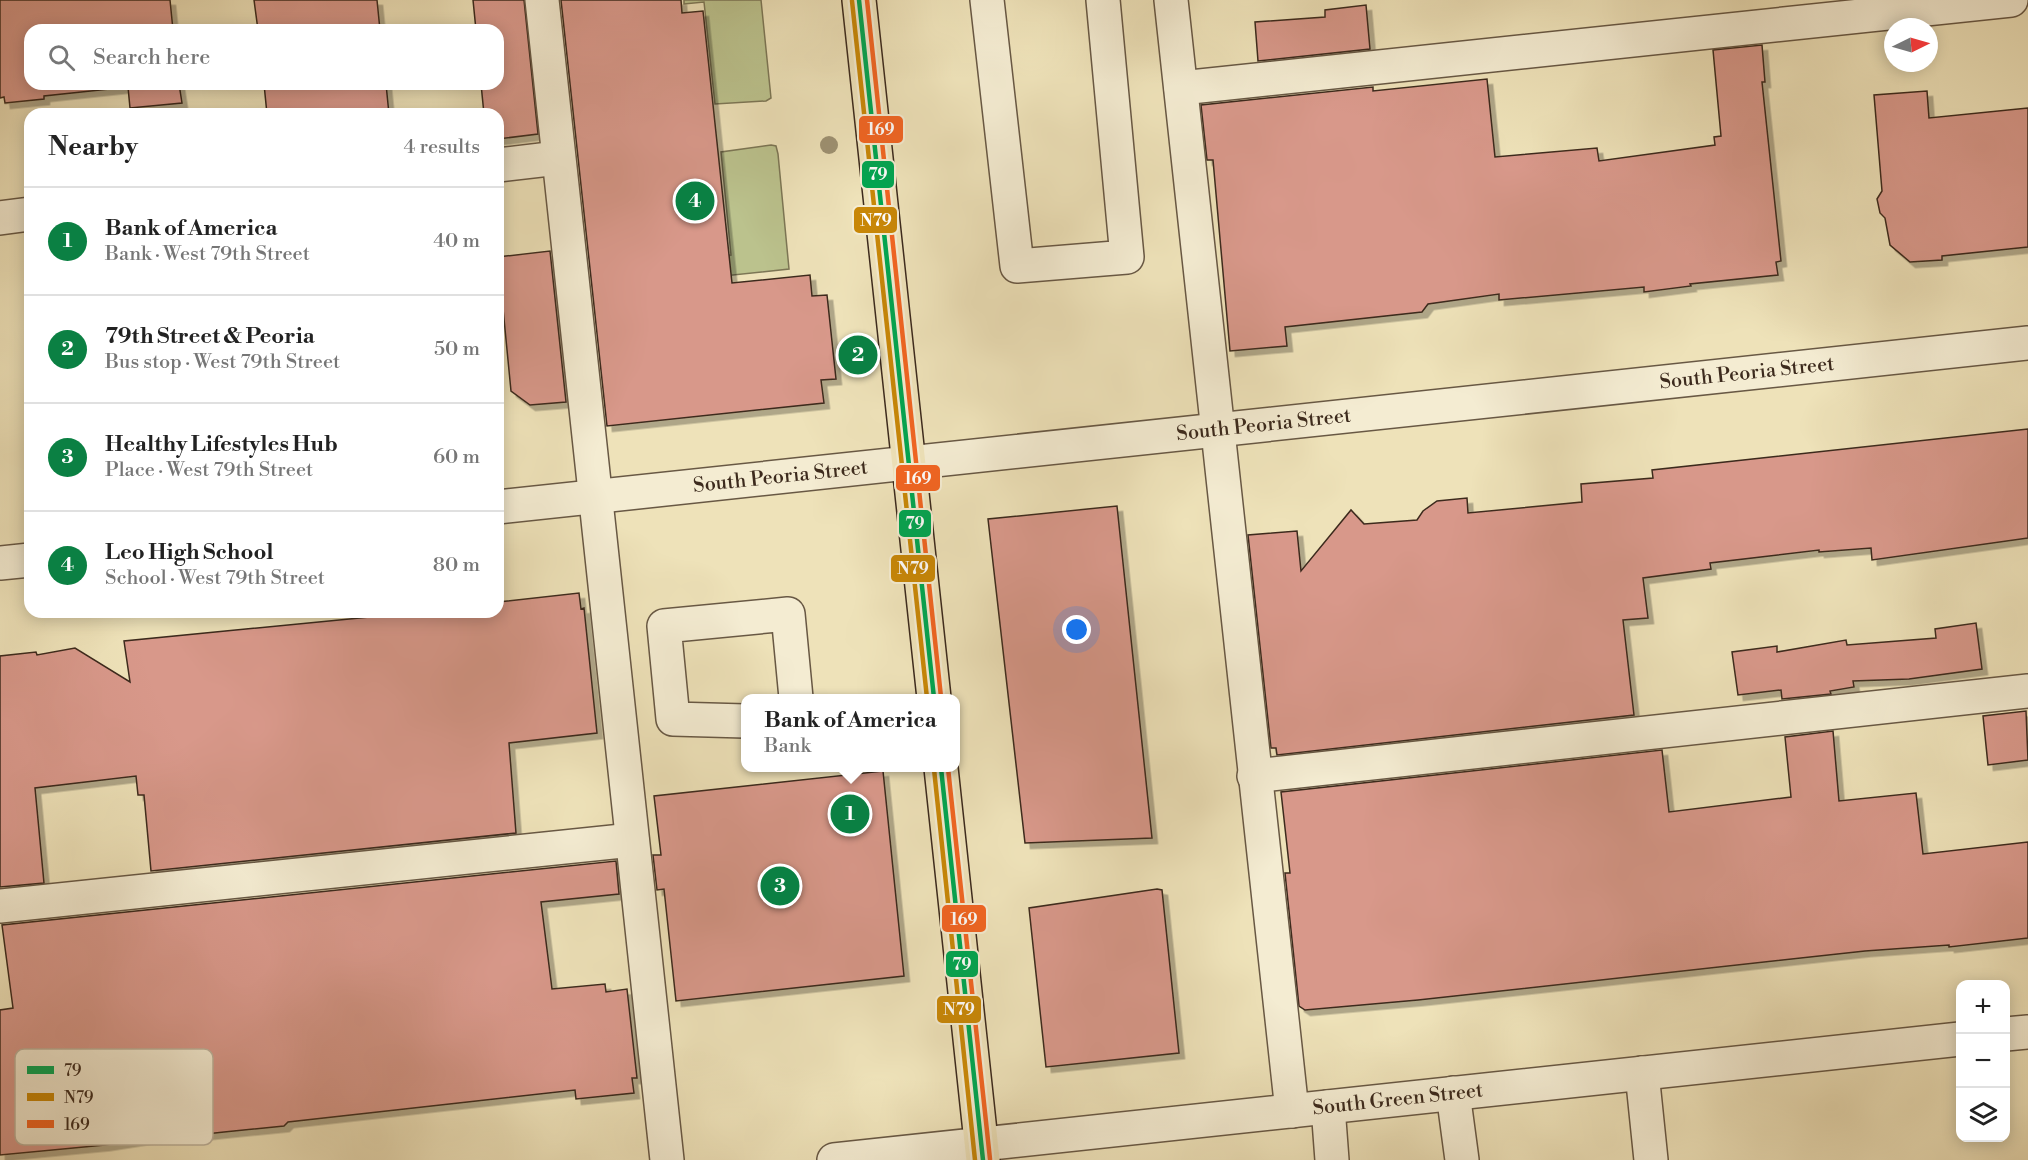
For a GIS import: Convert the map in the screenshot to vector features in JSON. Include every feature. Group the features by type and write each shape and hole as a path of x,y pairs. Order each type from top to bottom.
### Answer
{"main road":[{"path":"859,0 933,694"},
{"path":"941,772 982,1152"}],"street":[{"path":"542,0 667,1160"},
{"path":"987,0 1017,266 1127,257 1103,0"},
{"path":"1171,0 1292,1111"},
{"path":"1181,88 2011,0"},
{"path":"504,164 558,158"},
{"path":"0,218 24,215"},
{"name":"South Peoria Street","path":"504,506 2028,343"},
{"path":"0,563 24,561"},
{"path":"741,721 674,718 664,626 788,614 796,694"},
{"path":"1254,776 2028,691"},
{"path":"0,906 633,840"},
{"path":"2010,1034 2028,1032"},
{"name":"South Green Street","path":"834,1160 982,1152 1292,1111 1956,1039"},
{"path":"1642,1073 1651,1160"},
{"path":"1453,1093 1462,1160"},
{"path":"1328,1107 1332,1160"}],"green space":[{"path":"684,0 761,0 771,98 766,101 715,104 704,2 684,4"},
{"path":"776,146 778,154 789,269 714,277 712,257 731,255 721,152"}],"building":[{"path":"0,0 170,0 172,24 24,24 24,90 100,90 5,103 4,97 0,98"},
{"path":"254,0 377,0 379,24 257,24"},
{"path":"473,0 524,0 538,134 504,138 504,108 483,108 482,90 504,90 504,24 475,24"},
{"path":"561,0 681,0 682,13 703,11 732,283 810,275 812,296 827,295 836,379 821,380 824,403 607,426"},
{"path":"1366,5 1370,49 1258,61 1255,22 1325,17 1325,10"},
{"path":"1762,45 1765,82 1762,82 1781,261 1776,262 1778,275 1690,284 1691,286 1644,292 1644,287 1499,300 1499,294 1428,304 1422,312 1285,327 1287,346 1230,351 1213,160 1207,160 1201,105 1373,87 1373,91 1487,79 1495,157 1597,148 1599,161 1715,145 1714,137 1721,136 1713,50"},
{"path":"128,90 180,90 182,103 130,108"},
{"path":"265,90 387,90 388,108 266,108"},
{"path":"1927,91 1929,118 2028,108 2028,247 1942,256 1942,260 1910,262 1890,245 1885,218 1880,213 1877,199 1882,191 1874,95"},
{"path":"550,251 566,402 530,405 511,391 504,319 504,256"},
{"path":"2028,429 2028,538 1872,560 1871,548 1819,552 1819,550 1710,563 1711,569 1643,578 1648,618 1623,620 1634,715 1277,755 1276,748 1271,748 1248,535 1297,531 1301,571 1351,510 1364,524 1417,520 1423,511 1437,501 1467,498 1468,513 1582,502 1581,484 1653,478 1652,470"},
{"path":"1117,506 1152,838 1025,843 988,519"},
{"path":"579,593 581,609 584,608 597,733 509,743 516,833 151,871 144,795 138,795 136,776 35,788 44,883 0,887 0,656 36,652 37,655 75,648 130,682 124,641 360,618 504,618 504,601"},
{"path":"1976,623 1982,669 1909,679 1853,681 1854,687 1830,691 1831,694 1782,699 1781,690 1738,695 1732,652 1777,646 1777,652 1846,640 1847,645 1936,638 1935,629"},
{"path":"2026,711 2028,760 1988,765 1983,716"},
{"path":"1833,731 1839,801 1916,793 1923,854 2028,842 2028,938 1949,947 1949,945 1865,951 1418,1000 1305,1010 1299,1006 1285,873 1290,873 1281,792 1662,750 1669,812 1791,797 1785,737"},
{"path":"883,772 904,976 676,1001 664,889 657,890 653,855 661,855 654,796"},
{"path":"616,861 619,894 541,902 552,989 605,984 606,992 627,989 637,1078 632,1078 634,1093 576,1099 575,1090 288,1122 284,1126 213,1133 213,1049 15,1049 15,1145 105,1145 0,1155 0,1010 13,1008 2,925"},
{"path":"1162,890 1179,1053 1046,1067 1029,908"}],"transit line":[{"name":"79","path":"859,0 934,694"},
{"name":"169","path":"867,0 941,694"},
{"name":"N79","path":"852,1 927,694"},
{"name":"N79","path":"934,772 975,1160"},
{"name":"79","path":"941,772 983,1160"},
{"name":"169","path":"948,772 990,1159"}],"place":[{"name":"Leo High School","path":"695,201"},
{"name":"79th Street & Peoria","path":"858,355"},
{"name":"Bank of America","path":"850,814"},
{"name":"Healthy Lifestyles Hub","path":"780,886"}]}
